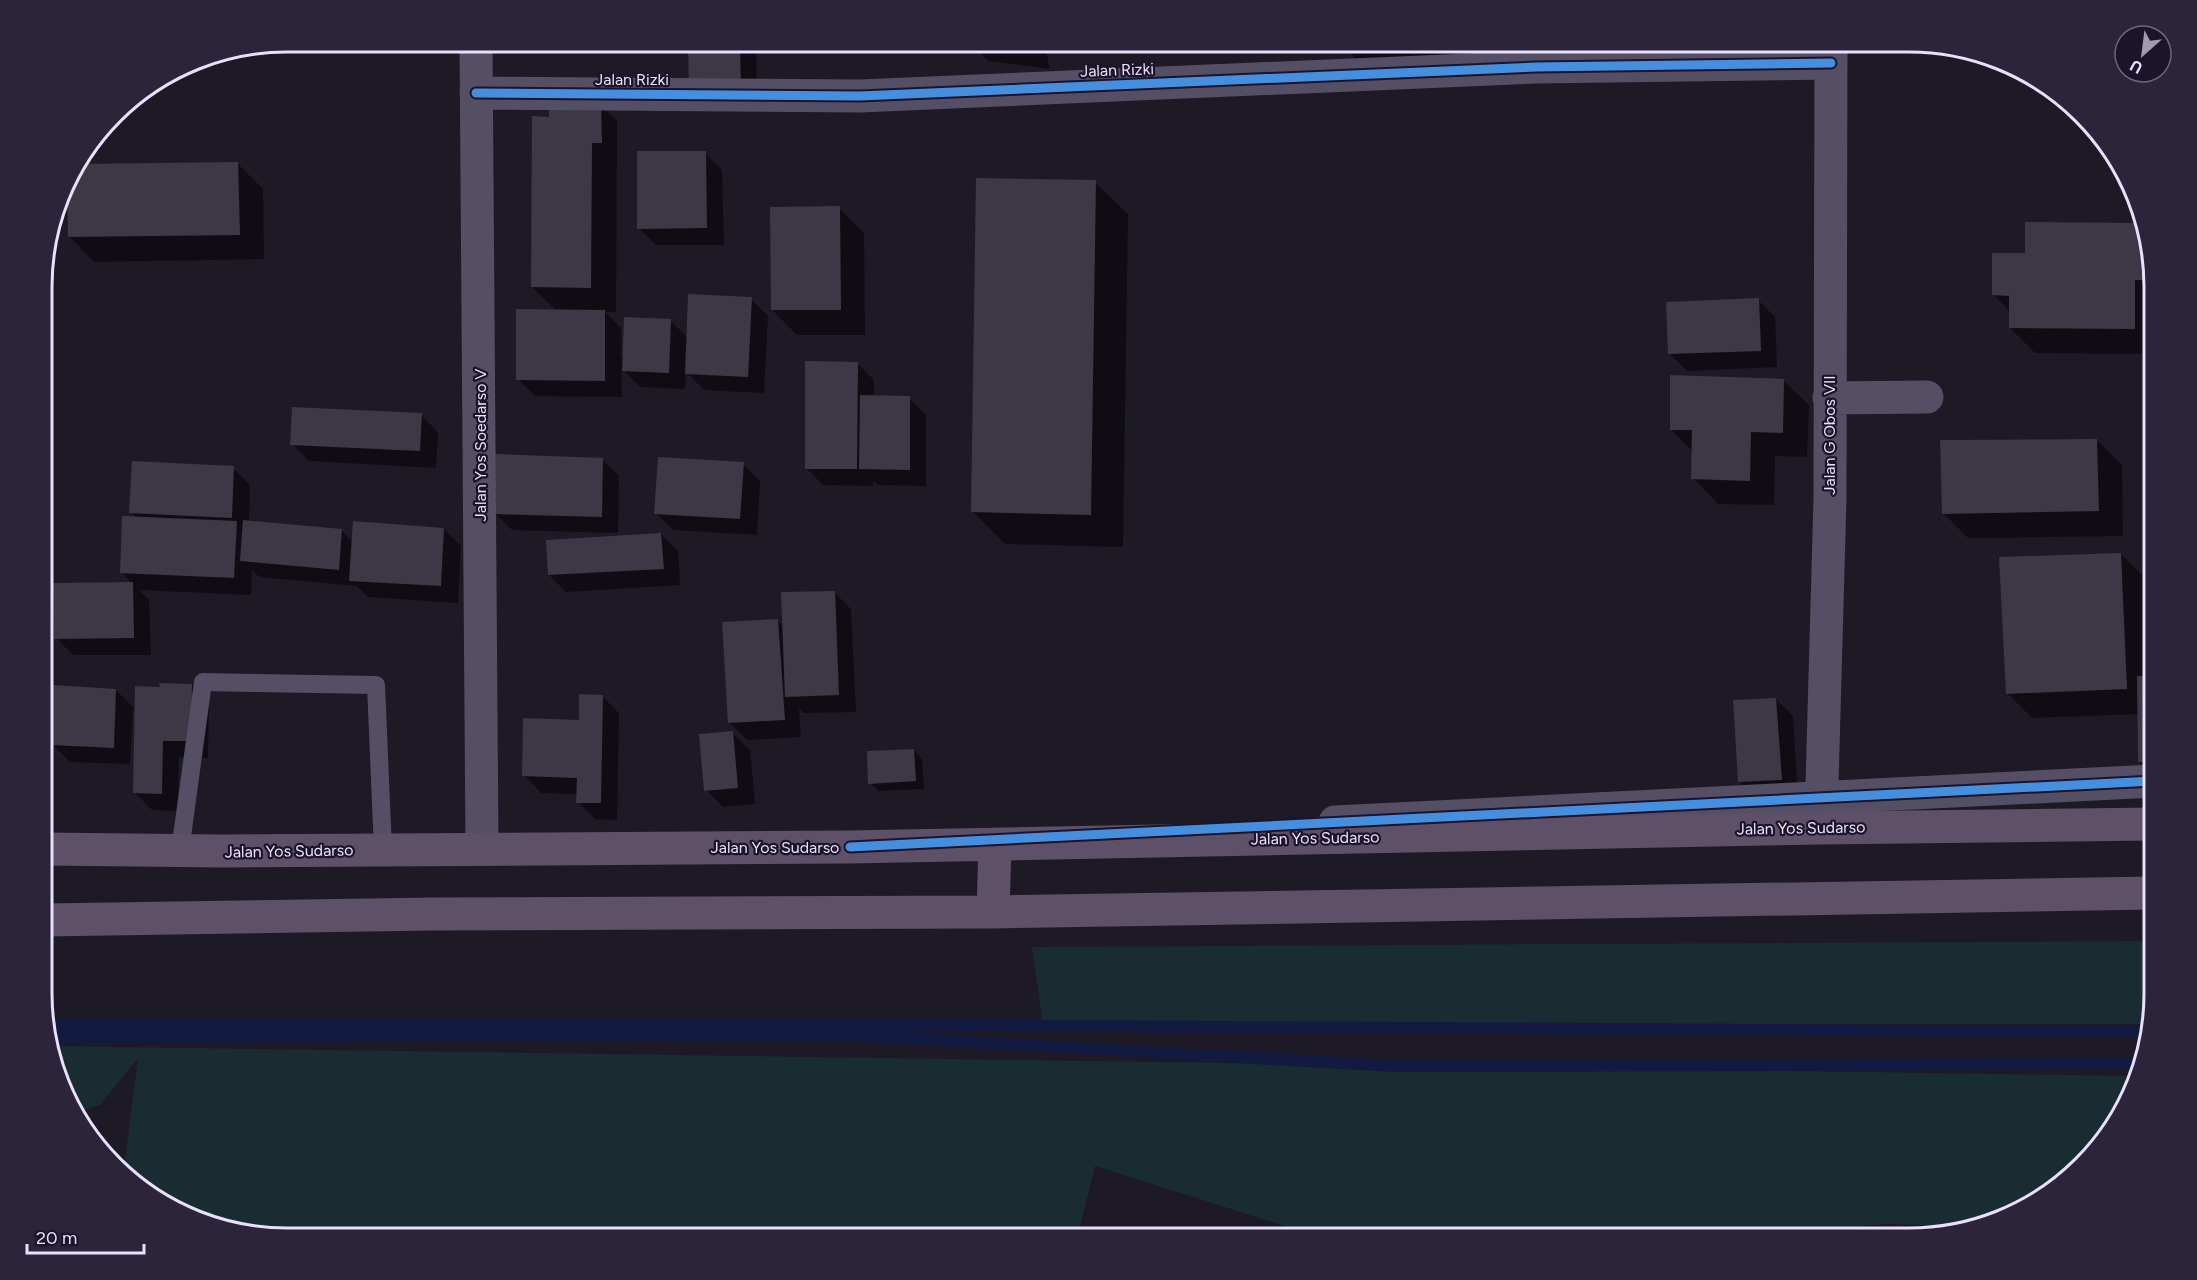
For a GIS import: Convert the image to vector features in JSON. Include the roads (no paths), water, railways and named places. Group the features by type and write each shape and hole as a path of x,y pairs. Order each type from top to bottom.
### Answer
{"main road":[{"name":"Jalan Yos Sudarso","path":"52,849 180,851 850,847 1821,828 2144,824"},
{"path":"993,912 994,844"},
{"path":"52,920 445,914 993,912 2144,893"}],"street":[{"name":"Jalan Yos Soedarso V","path":"476,52 482,849"},
{"name":"Jalan Rizki","path":"476,93 860,96 1536,54 1831,53"},
{"name":"Jalan G Obos VII","path":"1821,828 1830,498 1831,53"},
{"path":"1829,398 1927,397"},
{"path":"850,847 2144,782"}],"lane":[{"path":"180,851 203,682 376,685 383,849"}],"waterway":[{"path":"55,1025 881,1025 2141,1032"},
{"path":"57,1037 842,1035 1397,1066 2133,1064"}]}
